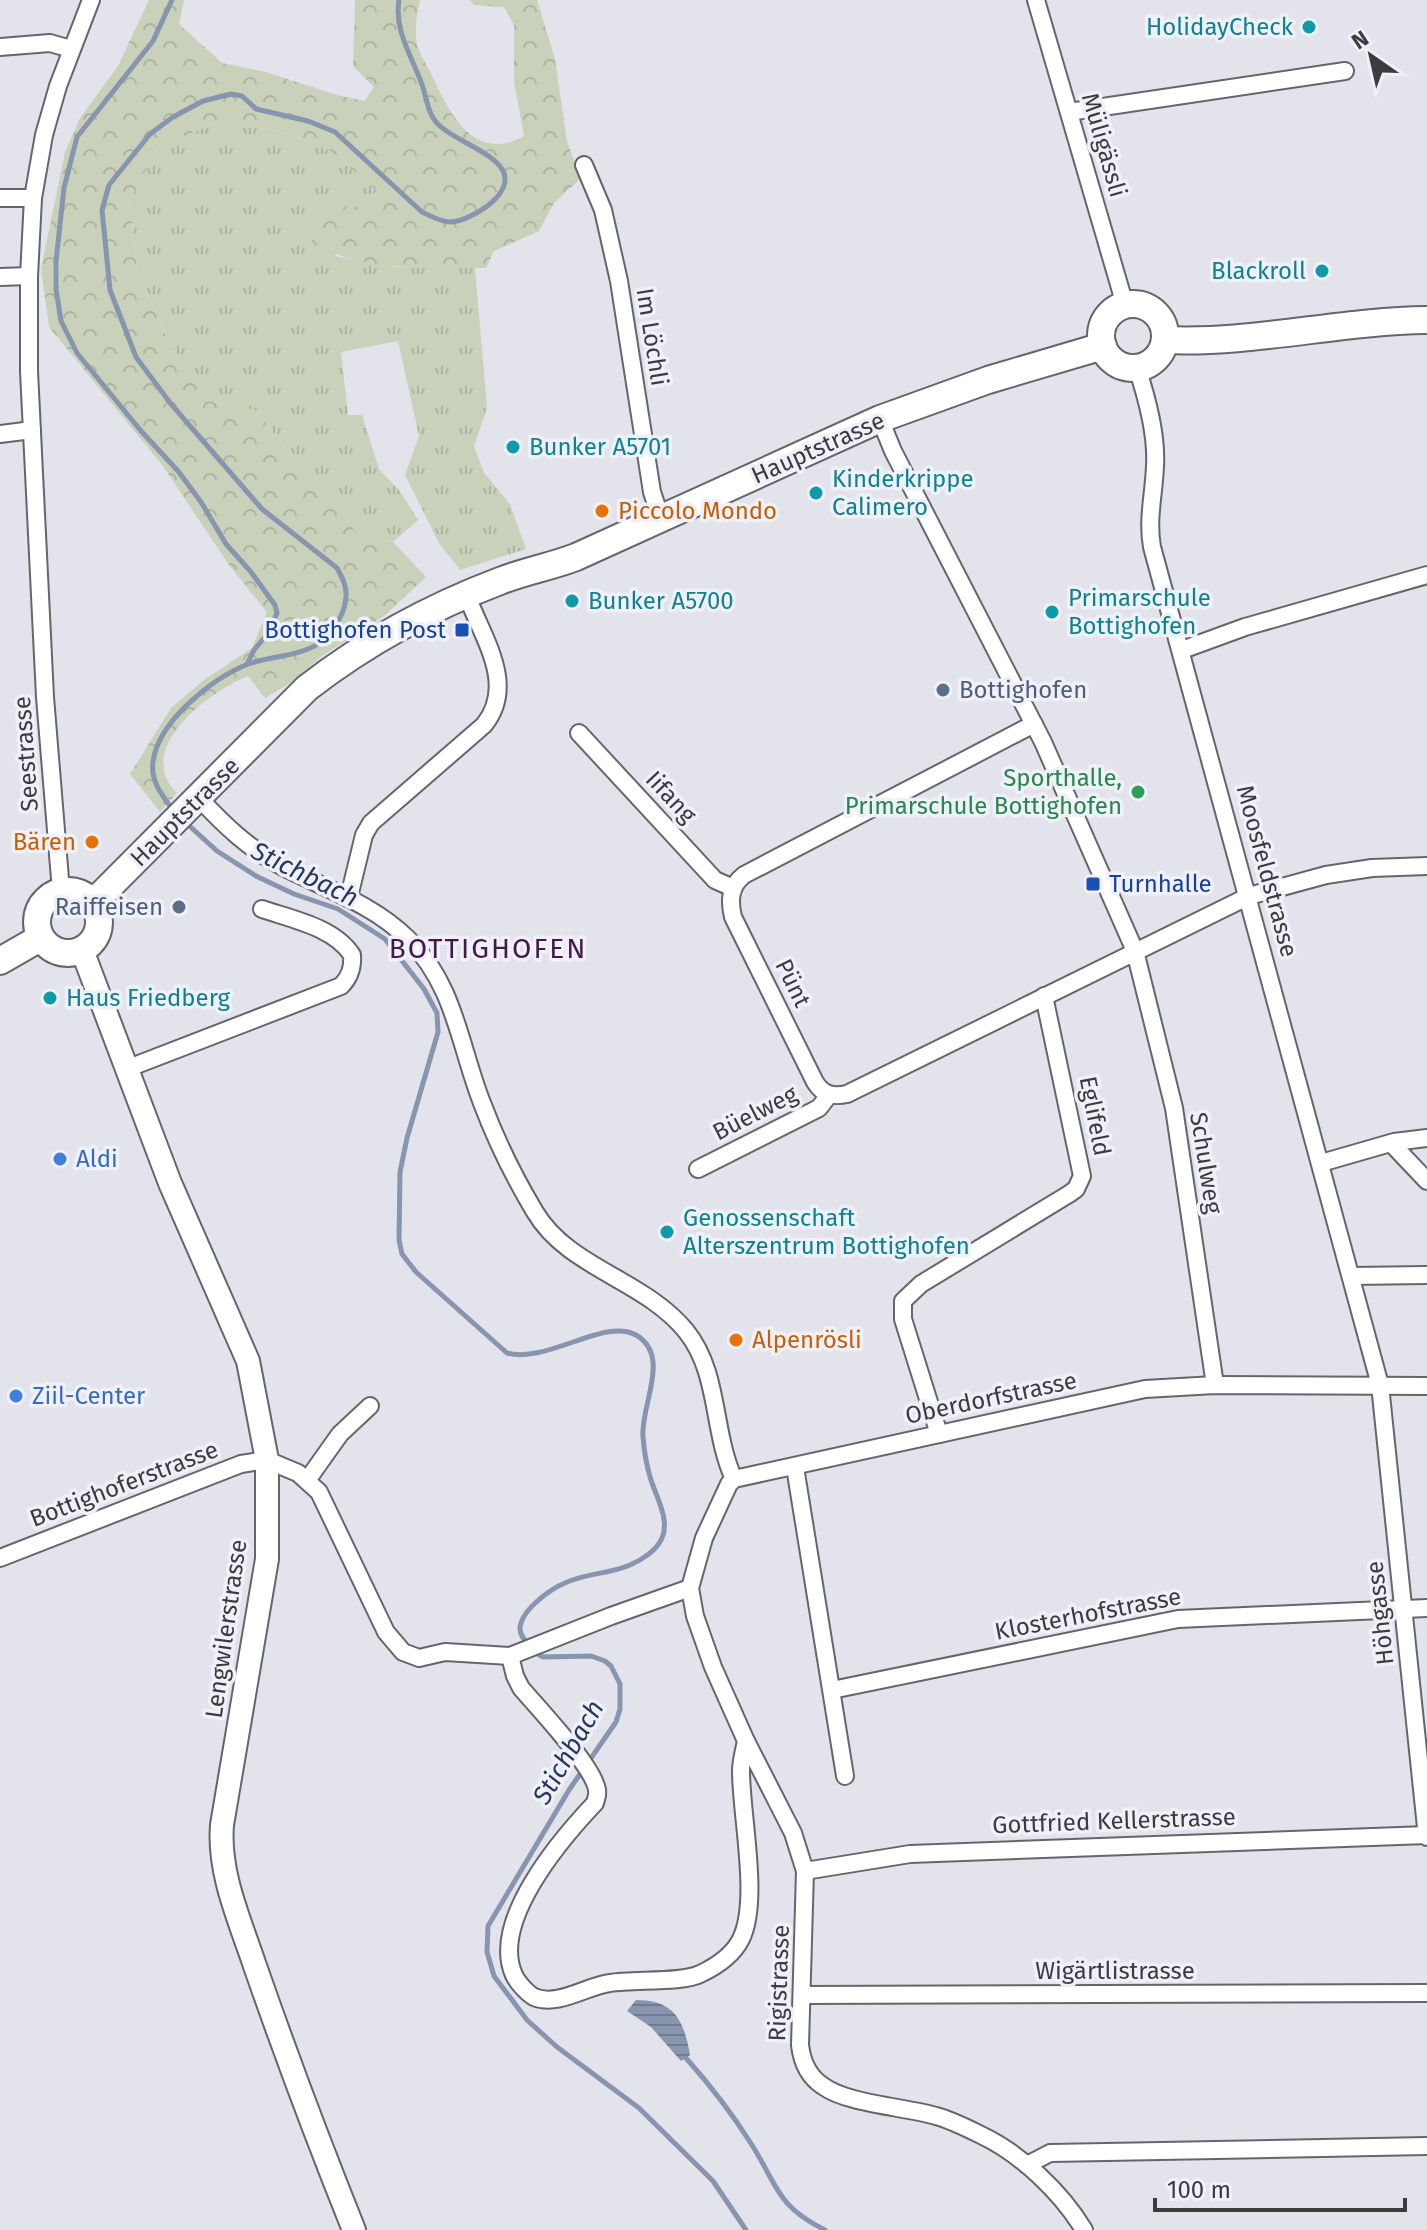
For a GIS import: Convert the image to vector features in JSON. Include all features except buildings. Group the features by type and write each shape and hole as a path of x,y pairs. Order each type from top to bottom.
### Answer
{"main road":[{"path":"1125,305 1145,306 1154,312 1165,329 1165,340 1153,361 1137,368 1128,368 1113,361 1103,346 1103,326 1108,316 1125,305"},
{"path":"1165,340 1232,340 1427,320"},
{"name":"Hauptstrasse","path":"93,903 307,688 384,635 498,582 542,570 661,519 880,419 988,380 1103,346"},
{"name":"Hauptstrasse","path":"276,720 352,669 405,640 527,583 542,570"},
{"path":"61,891 79,892 93,903 99,917 97,933 82,950 59,952 40,938 36,921 47,899 61,891"},
{"path":"0,961 40,938"}],"street":[{"name":"Seestrasse","path":"61,891 45,697 28,329 29,276 33,198 49,111 91,0"},
{"name":"Müligässli","path":"1036,0 1125,305"},
{"path":"0,47 50,43 71,49"},
{"path":"1069,112 1345,71"},
{"name":"Im Löchli","path":"584,165 603,210 619,281 652,492 661,519"},
{"path":"0,198 33,198"},
{"path":"0,277 29,276"},
{"name":"Moosfeldstrasse","path":"1137,368 1154,436 1150,537 1380,1385"},
{"name":"Schulweg","path":"880,419 893,451 1034,724 1135,951 1174,1108 1215,1385"},
{"path":"0,434 32,430"},
{"path":"1182,650 1245,627 1427,575"},
{"path":"349,897 364,835 371,823 484,725 494,708 499,684 497,671 472,608"},
{"path":"733,888 744,875 1034,724"},
{"name":"Iifang","path":"579,733 715,880 733,888"},
{"path":"187,810 229,831 282,866 349,897 407,937 435,970 445,988 482,1104 511,1169 544,1225 570,1249 661,1306 695,1343 708,1378 724,1459 734,1479 704,1538 690,1588 517,1654 445,1652 419,1658 394,1644 386,1632 319,1492 308,1479 267,1460"},
{"path":"829,1095 847,1094 1249,896 1326,875 1372,868 1427,866"},
{"name":"Pünt","path":"733,888 730,898 733,917 815,1082 829,1095"},
{"path":"126,1069 341,986 347,980 352,969 352,955 341,943 310,925 262,909"},
{"name":"Lengwilerstrasse","path":"82,950 170,1183 248,1361 267,1460 267,1559 222,1825 223,1859 231,1895 287,2059 354,2230"},
{"name":"Eglifeld","path":"939,1434 903,1319 903,1301 921,1284 1069,1194 1076,1189 1082,1176 1044,996"},
{"name":"Büelweg","path":"698,1169 819,1108 829,1095"},
{"path":"1321,1163 1391,1143 1427,1138"},
{"path":"1391,1143 1427,1181"},
{"path":"1351,1276 1427,1275"},
{"name":"Oberdorfstrasse","path":"734,1479 1145,1389 1215,1385 1427,1386"},
{"name":"Höhgasse","path":"1380,1385 1427,1836"},
{"path":"308,1479 340,1434 370,1406"},
{"name":"Bottighoferstrasse","path":"0,1558 241,1464 267,1460"},
{"path":"795,1467 845,1776"},
{"name":"Rigistrasse","path":"690,1588 695,1616 713,1667 793,1833 805,1871 801,2057 814,2079 839,2094 938,2116 992,2140 1027,2165 1059,2197 1084,2230"},
{"name":"Klosterhofstrasse","path":"832,1690 1178,1619 1427,1608"},
{"path":"517,1654 515,1676 521,1688 579,1759 598,1794 595,1803 560,1843 515,1917 508,1941 508,1961 517,1981 533,1997 553,2000 607,1983 697,1976 723,1961 740,1940 749,1911 741,1769 746,1741"},
{"name":"Gottfried Kellerstrasse","path":"805,1871 926,1853 1427,1836"},
{"name":"Wigärtlistrasse","path":"802,1995 1427,1993"},
{"path":"1027,2165 1050,2153 1427,2146"}],"green space":[{"path":"149,0 184,0 179,24 222,63 266,72 365,101 374,87 353,66 355,0 420,0 416,33 422,57 457,120 478,140 492,144 507,143 524,136 514,82 514,25 504,7 474,5 470,0 537,0 555,59 567,142 581,178 554,203 539,231 494,251 486,268 396,266 352,259 311,243 318,208 358,207 377,191 330,150 272,129 213,124 158,147 130,200 137,270 169,344 208,401 256,411 305,473 339,507 357,535 393,542 426,577 384,616 265,698 248,676 197,708 169,741 164,758 166,776 177,793 160,812 130,774 171,708 204,680 252,648 267,612 229,565 163,466 49,327 41,269 65,152 80,118 118,66"},
{"path":"213,124 272,129 330,150 377,191 358,207 335,256 397,267 475,268 487,408 474,446 484,473 510,504 526,549 460,570 439,543 405,475 419,436 398,341 341,352 348,415 362,415 379,469 399,490 418,520 393,542 357,535 339,507 305,473 256,411 208,401 169,344 137,270 130,200 158,147"}],"water":[{"path":"636,2000 669,2008 681,2023 690,2055 681,2061 651,2027 627,2011"}],"waterway":[{"path":"172,0 153,41 77,137 64,188 56,289 61,321 77,353 178,471 226,544 275,605 277,613 269,632 247,664"},
{"name":"Stichbach","path":"174,811 153,776 153,762 165,731 189,703 219,679 248,664 301,652 322,641 342,613 346,589 337,568 262,509 171,404 136,357 110,290 102,210 109,185 150,134 203,101 231,94 242,96 256,109 308,121 335,132 422,212 451,222 488,206 502,190 504,173 493,159 447,132 432,117 401,32 399,0"},
{"name":"Stichbach","path":"184,821 217,851 256,876 294,894 338,909 385,939 424,989 437,1013 438,1032 400,1172 399,1240 402,1254 416,1272 507,1353 523,1355 540,1352 592,1336 623,1331 636,1335 647,1344 652,1355 652,1382 643,1437 649,1473 663,1514 662,1538 653,1550 635,1563 573,1580 552,1590 530,1608 520,1629 524,1640 543,1657 591,1656 605,1661 620,1684 620,1709 616,1722 569,1790 488,1926 487,1952 494,1976 527,2020 557,2047 639,2108 713,2181 746,2230"},
{"path":"686,2058 735,2120 787,2203 825,2230"}],"place":[{"name":"HolidayCheck","path":"1309,27"},
{"name":"Blackroll","path":"1322,271"},
{"name":"Bunker A5701","path":"513,447"},
{"name":"Kinderkrippe Calimero","path":"816,493"},
{"name":"Piccolo Mondo","path":"602,511"},
{"name":"Bunker A5700","path":"572,601"},
{"name":"Primarschule Bottighofen","path":"1052,612"},
{"name":"Bottighofen Post","path":"462,630"},
{"name":"Bottighofen","path":"943,690"},
{"name":"Sporthalle, Primarschule Bottighofen","path":"1138,792"},
{"name":"Bären","path":"92,842"},
{"name":"Turnhalle","path":"1093,884"},
{"name":"Raiffeisen","path":"179,907"},
{"name":"Haus Friedberg","path":"50,998"},
{"name":"Aldi","path":"60,1159"},
{"name":"Genossenschaft Alterszentrum Bottighofen","path":"667,1232"},
{"name":"Alpenrösli","path":"736,1340"},
{"name":"Ziil-Center","path":"16,1396"}],"district":[{"name":"BOTTIGHOFEN","path":"488,948"}]}
